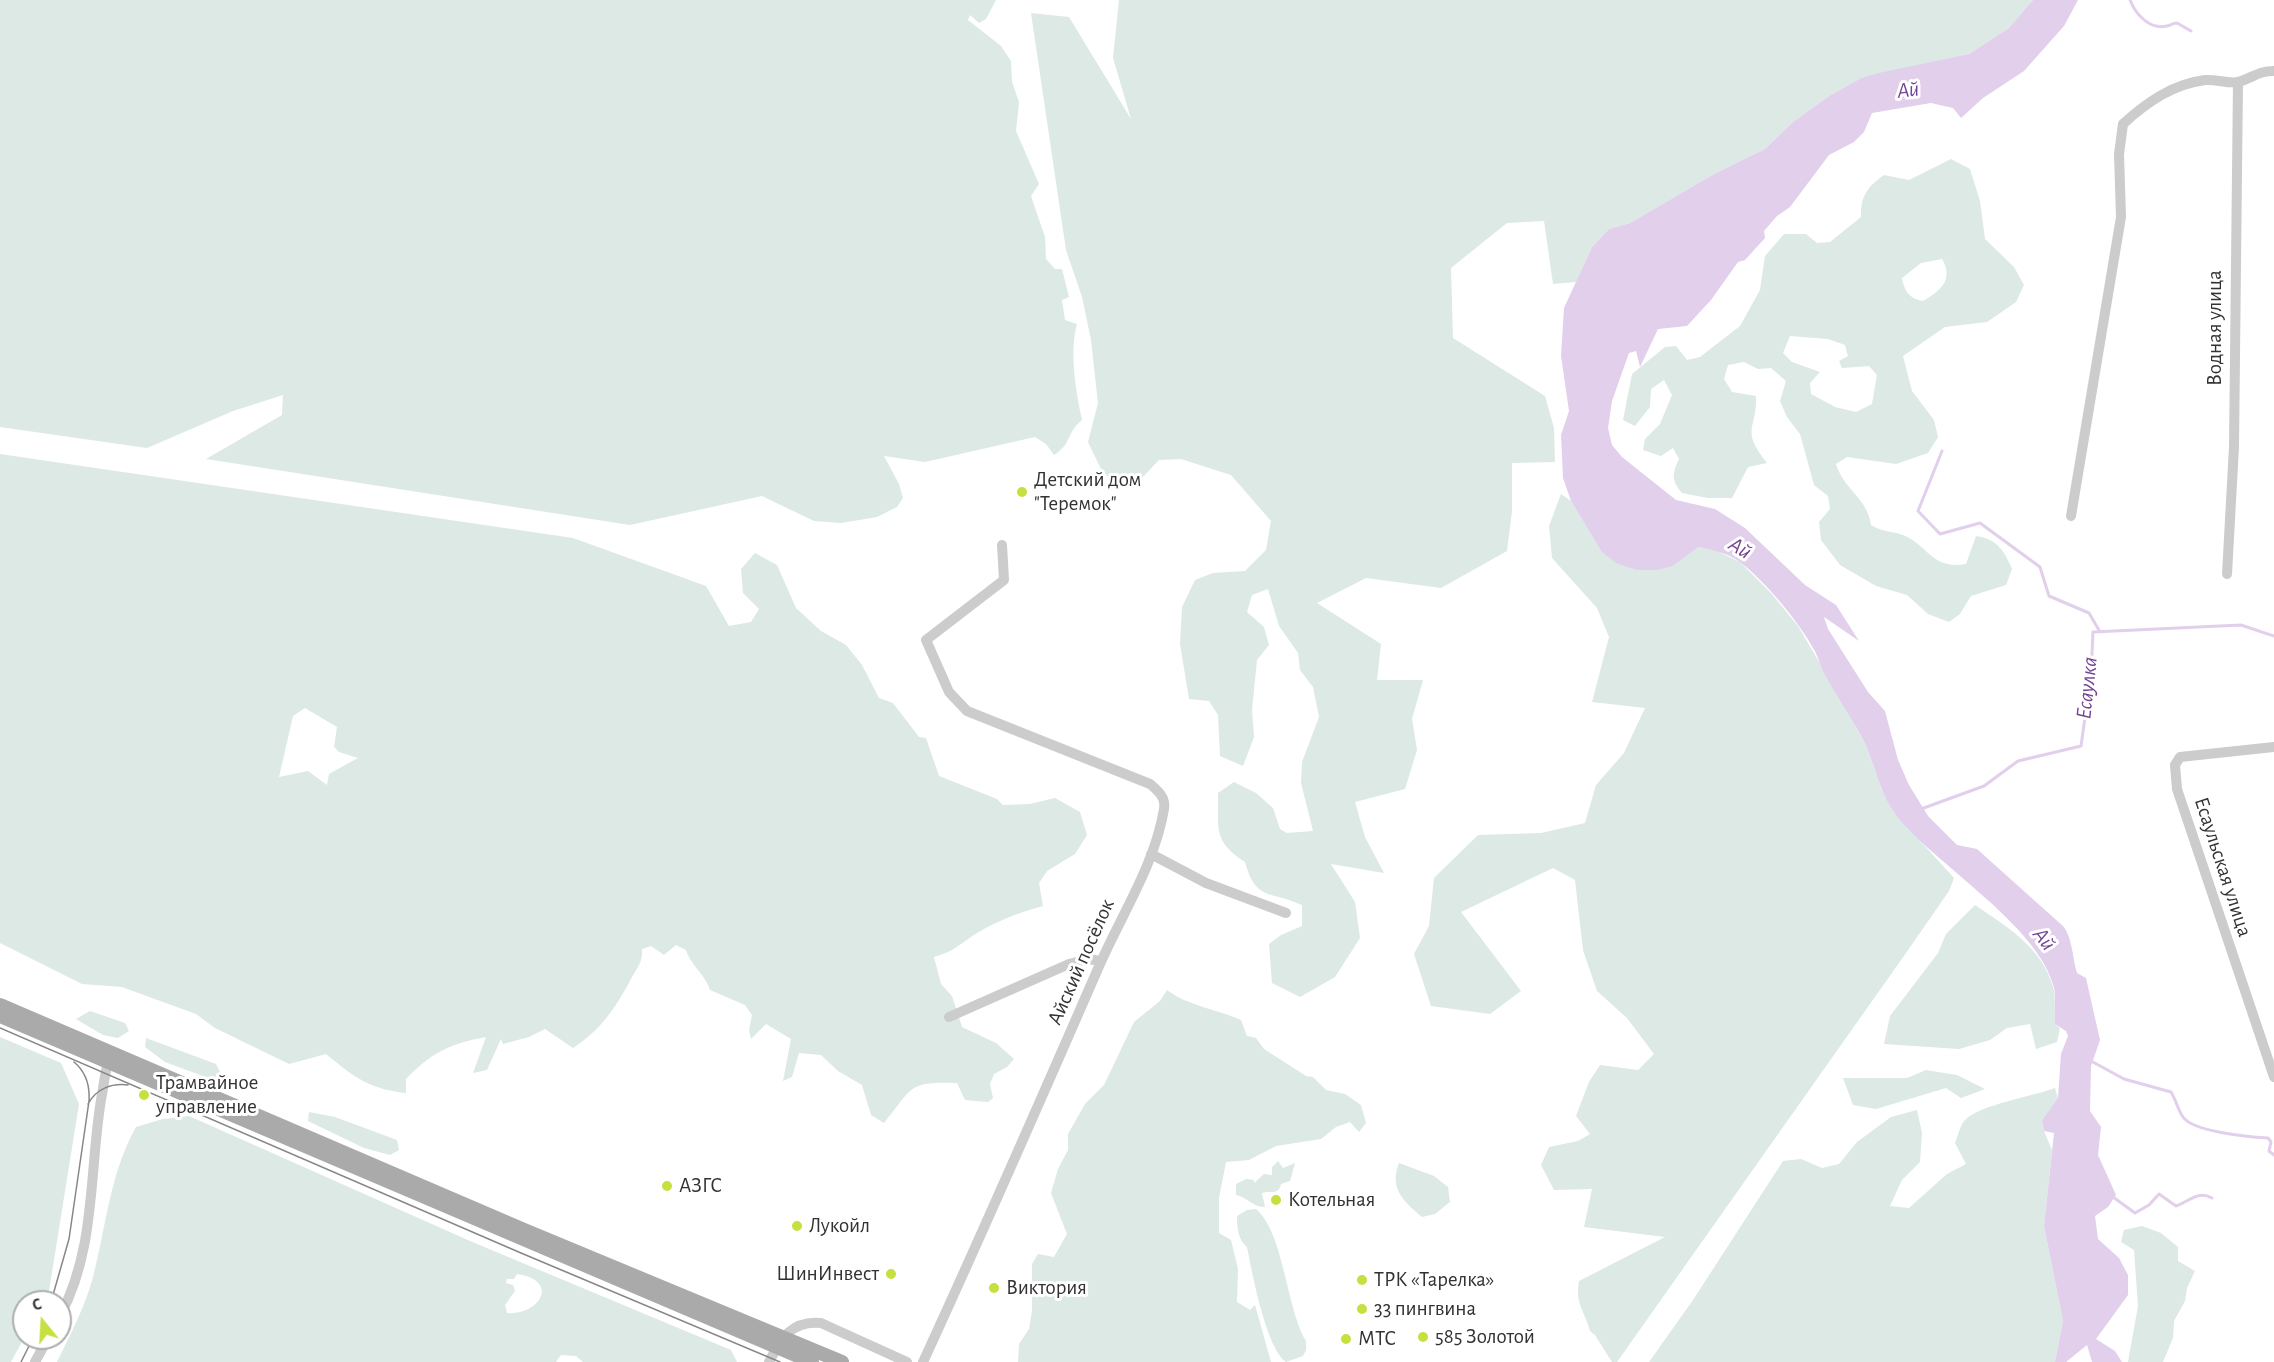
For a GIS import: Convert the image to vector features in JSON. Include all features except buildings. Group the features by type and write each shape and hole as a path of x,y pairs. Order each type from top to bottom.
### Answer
{"main road":[{"path":"0,1005 110,1057"},
{"path":"0,1016 110,1057 782,1339 842,1362"},
{"path":"782,1339 812,1362"}],"street":[{"path":"2071,516 2121,217 2119,154 2123,124 2140,108 2183,84 2217,80 2238,82 2260,71 2274,71"},
{"name":"Водная улица","path":"2227,574 2234,447 2238,82"},
{"name":"Айский посёлок","path":"923,1362 1007,1181 1101,961 1151,854 1165,807 1162,795 1150,783 967,711 949,692 926,640 1004,580 1002,545"},
{"name":"Есаульская улица","path":"2274,747 2180,757 2175,765 2177,789 2274,1077"},
{"path":"1151,854 1206,883 1286,913"},
{"path":"949,1017 1070,964 1088,959 1101,961"},
{"path":"72,1290 89,1228 98,1121 110,1057"},
{"path":"769,1362 782,1339 812,1322 821,1323 907,1362"}],"shaded area":[{"path":"0,0 996,0 986,19 979,23 970,15 968,20 1001,46 1011,61 1012,82 1019,102 1016,131 1039,184 1031,196 1045,237 1046,259 1055,269 1062,269 1069,297 1062,300 1065,320 1077,324 1073,359 1082,420 1073,429 1064,447 1054,455 1046,444 1035,437 925,462 884,456 899,484 903,498 897,507 877,517 841,523 814,521 762,496 630,525 206,459 282,415 283,395 233,411 147,448 0,427"},
{"path":"1119,0 2033,0 2009,28 1969,54 1861,78 1829,96 1793,122 1765,149 1714,174 1630,223 1609,229 1592,247 1576,282 1553,284 1544,221 1507,223 1451,268 1453,338 1545,396 1554,428 1555,462 1512,463 1512,511 1507,551 1441,588 1366,578 1317,603 1381,644 1377,680 1423,680 1412,719 1417,750 1405,789 1355,802 1365,837 1384,873 1331,864 1355,902 1360,938 1335,977 1300,997 1272,983 1269,944 1281,935 1302,926 1302,905 1259,889 1249,874 1245,862 1227,847 1222,840 1218,825 1218,793 1234,782 1256,793 1273,808 1280,829 1287,833 1313,831 1301,783 1302,762 1319,717 1313,687 1300,670 1298,653 1279,626 1268,589 1252,595 1247,612 1264,627 1269,645 1257,660 1252,710 1254,737 1243,766 1220,756 1218,715 1209,701 1189,699 1180,644 1182,607 1195,580 1213,573 1245,571 1266,550 1271,521 1231,475 1181,459 1159,460 1142,478 1117,487 1101,469 1088,442 1098,403 1091,340 1082,297 1066,250 1031,13 1069,17 1131,119 1113,58"},
{"path":"1951,159 1970,169 1980,201 1985,239 2014,267 2024,285 2016,302 1987,322 1945,327 1903,356 1912,391 1934,420 1938,437 1928,453 1896,464 1847,457 1836,464 1844,481 1861,501 1871,525 1903,535 1945,564 1966,564 1976,536 1995,543 2003,551 2012,569 2006,585 1971,596 1960,614 1949,622 1928,614 1907,595 1876,586 1840,565 1821,540 1819,522 1830,509 1828,496 1814,485 1800,434 1787,417 1780,401 1786,381 1771,368 1758,369 1744,362 1728,365 1724,379 1732,392 1756,396 1752,436 1767,463 1748,467 1732,498 1708,498 1682,493 1674,480 1679,459 1673,448 1661,456 1643,450 1645,439 1660,424 1672,395 1664,380 1651,389 1650,407 1635,426 1623,420 1632,374 1665,347 1676,346 1687,360 1700,357 1740,326 1760,290 1765,256 1784,234 1806,234 1817,243 1830,242 1861,217 1866,193 1878,179 1884,175 1909,180","holes":["1942,259 1947,273 1940,289 1923,301 1911,296 1904,287 1902,278 1921,263","1790,336 1828,339 1845,345 1848,356 1839,361 1842,368 1869,366 1877,375 1872,404 1856,412 1835,407 1811,394 1810,383 1820,372 1792,362 1783,353"]},
{"path":"0,454 573,538 706,586 729,626 751,622 759,609 743,593 741,569 755,553 777,565 796,608 821,631 846,645 862,665 879,698 893,703 919,737 926,738 939,776 997,799 1003,805 1030,804 1055,798 1080,812 1087,835 1075,854 1047,871 1039,883 1043,906 994,924 952,950 934,957 941,984 952,996 962,1027 996,1043 1014,1059 1007,1067 994,1074 990,1084 993,1098 988,1102 965,1100 957,1083 920,1085 907,1094 884,1123 871,1115 862,1085 838,1071 821,1055 799,1053 792,1077 783,1081 791,1039 766,1024 751,1039 749,1030 752,1015 745,1005 710,990 686,950 676,945 664,955 651,946 642,949 639,965 613,1008 592,1034 573,1048 545,1029 529,1037 503,1044 501,1039 487,1070 473,1073 486,1037 462,1042 442,1050 415,1070 406,1079 406,1093 363,1081 326,1054 289,1064 215,1028 196,1014 122,987 82,984 0,943","holes":["305,708 337,727 334,747 339,752 358,758 329,774 327,785 308,771 279,777 293,716"]},
{"path":"1561,494 1571,501 1601,551 1673,566 1697,547 1717,551 1740,562 1771,593 1798,626 1867,748 1881,788 1894,812 1954,878 1949,891 1906,953 1617,1362 1612,1362 1590,1331 1579,1302 1579,1281 1665,1237 1584,1227 1592,1189 1554,1190 1541,1165 1549,1147 1578,1141 1590,1134 1576,1116 1589,1082 1600,1065 1638,1070 1654,1054 1627,1018 1597,991 1583,950 1575,880 1553,868 1461,912 1521,991 1490,1014 1431,1006 1414,954 1429,926 1434,878 1478,835 1541,833 1585,823 1596,785 1624,753 1645,708 1592,702 1609,637 1597,608 1552,558 1549,526"},
{"path":"1975,905 2022,939 2041,960 2054,991 2055,1024 2060,1028 2057,1042 2036,1049 2030,1024 2007,1028 1990,1040 1959,1049 1884,1044 1890,1016 1938,953 1946,934"},
{"path":"1167,990 1193,1004 1241,1020 1247,1036 1256,1038 1264,1049 1306,1076 1313,1077 1326,1090 1345,1094 1361,1105 1366,1123 1359,1132 1350,1122 1336,1127 1321,1139 1276,1146 1249,1160 1226,1162 1219,1198 1219,1233 1231,1240 1238,1269 1237,1302 1250,1310 1255,1305 1271,1362 1018,1362 1019,1344 1029,1329 1032,1311 1032,1264 1038,1254 1054,1257 1067,1234 1051,1193 1058,1169 1068,1150 1068,1134 1085,1104 1104,1085 1134,1022 1160,1001"},
{"path":"90,1011 125,1023 129,1031 118,1038 103,1035 76,1019"},
{"path":"0,1037 61,1063 79,1104 49,1290 12,1290 12,1350 18,1350 11,1362 0,1362"},
{"path":"146,1038 216,1064 221,1074 219,1082 165,1062 145,1047"},
{"path":"1926,1070 1957,1075 1985,1089 1961,1098 1946,1088 1876,1109 1853,1105 1843,1078 1907,1078"},
{"path":"2055,1088 2058,1098 2042,1120 2052,1150 2044,1226 2063,1321 2055,1362 1649,1362 1693,1300 1783,1161 1801,1159 1822,1168 1839,1164 1857,1142 1891,1117 1917,1110 1922,1133 1920,1162 1902,1180 1890,1206 1909,1208 1947,1174 1966,1164 1955,1143 1965,1120 1994,1105"},
{"path":"309,1112 335,1117 397,1140 399,1150 390,1155 364,1148 308,1121"},
{"path":"189,1116 470,1241 731,1350 737,1362 583,1362 576,1356 561,1355 556,1362 57,1362 63,1350 72,1350 72,1331 90,1288 114,1181 136,1127 163,1119","holes":["517,1274 539,1283 542,1290 536,1304 528,1309 507,1313 505,1305 515,1291 513,1285 506,1283 507,1279 514,1279"]},
{"path":"1278,1161 1283,1168 1295,1163 1290,1181 1281,1184 1276,1191 1262,1193 1265,1207 1257,1206 1236,1195 1236,1184 1246,1179 1254,1180 1254,1183 1264,1174 1272,1175 1272,1167"},
{"path":"1399,1163 1434,1176 1448,1187 1450,1202 1435,1214 1422,1217 1404,1199 1397,1187 1396,1172"},
{"path":"1256,1209 1273,1235 1299,1327 1306,1341 1303,1356 1286,1362 1272,1342 1266,1326 1247,1247 1238,1229 1237,1216 1247,1210"},
{"path":"2142,1226 2161,1233 2178,1247 2178,1261 2195,1271 2187,1288 2185,1301 2174,1321 2173,1338 2163,1362 2128,1362 2138,1306 2134,1250 2121,1242 2124,1230"}],"water":[{"name":"Ай","path":"2033,0 2078,0 2064,26 2024,71 1983,98 1961,118 1953,108 1931,103 1872,113 1864,132 1854,142 1829,155 1790,207 1777,216 1764,231 1765,238 1745,260 1738,262 1711,300 1687,326 1658,329 1640,367 1636,351 1629,353 1612,401 1608,428 1612,445 1622,457 1676,500 1715,509 1745,528 1805,585 1836,605 1859,641 1824,617 1828,629 1868,692 1885,711 1898,760 1909,785 1928,816 1957,845 1977,849 2067,932 2077,973 2086,978 2100,1040 2091,1066 2090,1111 2101,1127 2098,1155 2116,1195 2108,1207 2095,1216 2098,1239 2119,1258 2128,1275 2128,1295 2096,1339 2115,1351 2122,1362 2092,1362 2087,1345 2066,1362 2055,1362 2063,1321 2044,1226 2054,1133 2044,1131 2042,1120 2058,1098 2061,1054 2068,1036 2066,1031 2055,1024 2054,988 2045,965 2008,919 1913,834 1896,815 1883,791 1867,748 1824,673 1813,648 1790,614 1760,579 1735,559 1720,552 1698,547 1673,566 1657,570 1637,570 1616,563 1601,551 1571,501 1563,478 1561,435 1569,411 1561,356 1564,308 1592,247 1609,229 1630,223 1714,174 1765,149 1793,122 1829,96 1861,78 1969,54 2009,28"}],"waterway":[{"path":"2130,0 2140,16 2149,23 2161,27 2177,23 2191,31"},
{"path":"1942,451 1918,511 1940,534 1980,523 2040,567 2049,596 2089,613 2100,632"},
{"name":"Есаулка","path":"1921,809 1984,786 2018,761 2081,746 2091,675 2093,632 2241,625 2274,636"},
{"path":"2091,1061 2124,1079 2171,1092 2183,1117 2198,1126 2222,1133 2268,1138 2271,1142 2269,1151 2274,1155"},
{"path":"2113,1197 2135,1213 2149,1205 2159,1194 2176,1206 2197,1196 2212,1198"}],"tram line":[{"path":"0,1028 780,1362"},
{"path":"54,1290 69,1239 89,1101 86,1080 82,1070 74,1062"},
{"path":"88,1104 95,1094 105,1088 128,1085"},
{"path":"21,1362 27,1350"}],"place":[{"name":"Детский дом \"Теремок\"","path":"1022,492"},
{"name":"Трамвайное управление","path":"144,1095"},
{"name":"АЗГС","path":"667,1186"},
{"name":"Котельная","path":"1276,1200"},
{"name":"Лукойл","path":"797,1226"},
{"name":"ШинИнвест","path":"891,1274"},
{"name":"ТРК «Тарелка»","path":"1362,1280"},
{"name":"Виктория","path":"994,1288"},
{"name":"33 пингвина","path":"1362,1309"},
{"name":"585 Золотой","path":"1423,1337"},
{"name":"МТС","path":"1346,1339"}]}
